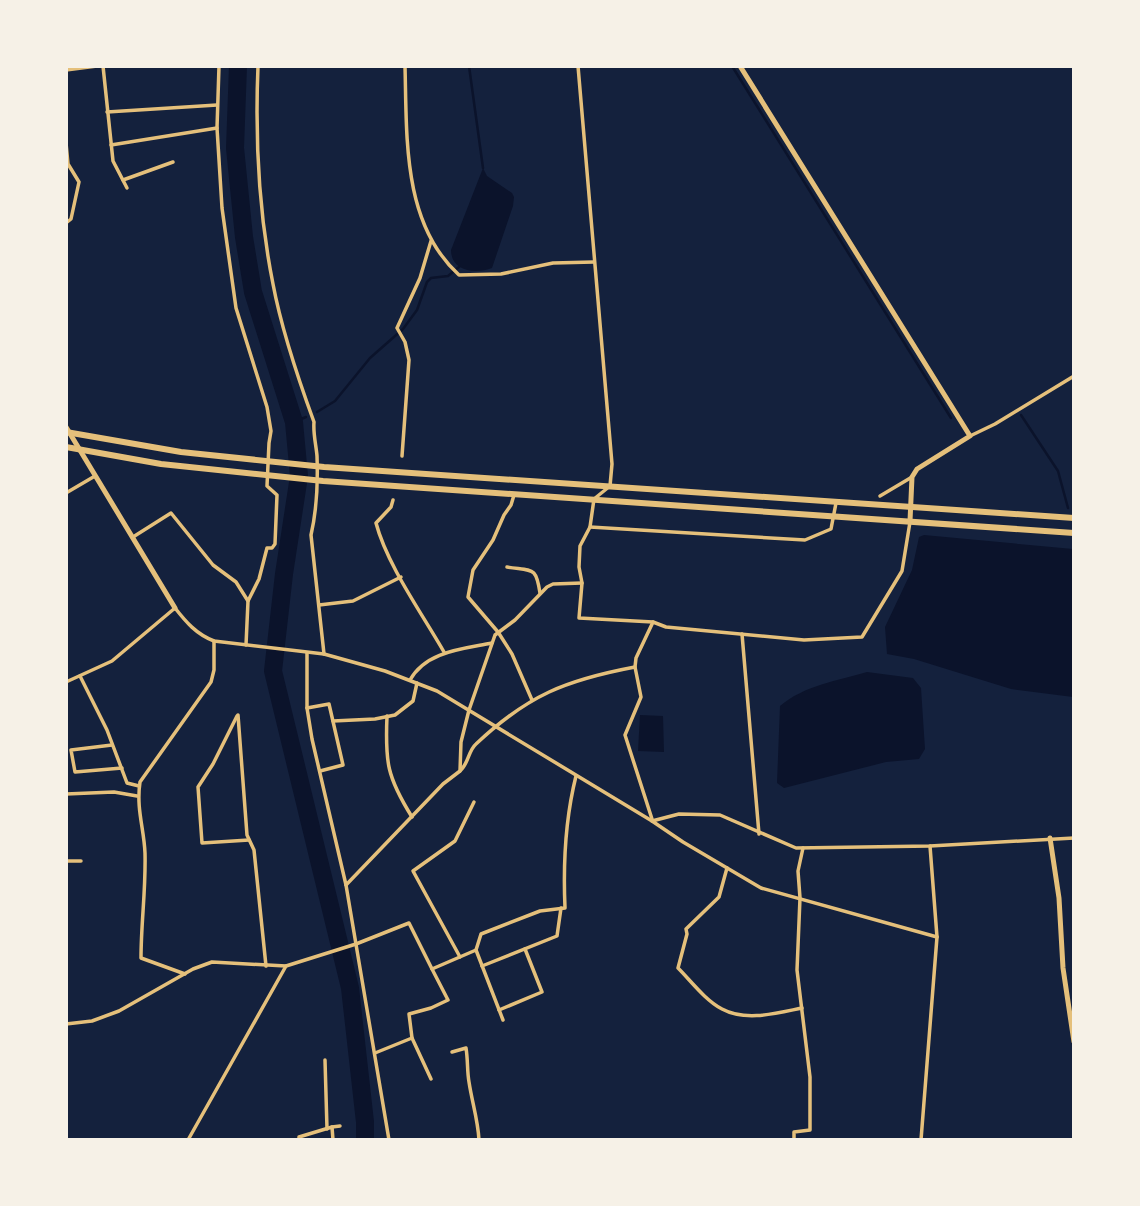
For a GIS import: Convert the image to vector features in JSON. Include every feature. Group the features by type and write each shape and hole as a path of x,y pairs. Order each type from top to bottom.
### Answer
{"highway":[{"path":"68,431 170,451 324,467 1073,519"},
{"path":"66,447 149,462 323,481 1073,533"}],"street":[{"path":"66,70 97,66"},
{"path":"103,66 113,161 127,188"},
{"path":"219,66 218,128 222,208 236,308 267,407 271,431 267,486 277,495 275,544 272,548 267,548 259,579 248,601 246,645"},
{"path":"258,66 257,135 260,181 273,285 314,422 317,491 311,535 324,654"},
{"path":"405,66 407,147 415,198 431,241 453,270 458,275 501,274 553,263 595,262"},
{"path":"578,66 612,464 610,486 594,499 590,527 580,546 579,567 582,583 579,618 653,622 666,627 804,639 862,637 902,571 910,521 912,477 916,469 1073,376"},
{"path":"740,66 971,436"},
{"path":"107,112 218,105"},
{"path":"111,145 218,128"},
{"path":"66,143 67,160 79,182 71,219 66,223"},
{"path":"123,180 173,162"},
{"path":"402,456 409,360 408,351 397,328 420,278 431,241"},
{"path":"68,431 174,608 196,631 214,641 324,654 437,691 761,888 937,937"},
{"path":"66,493 95,476"},
{"path":"880,496 912,477"},
{"path":"514,494 493,540 473,570 468,597 498,632 512,654 532,700"},
{"path":"393,500 391,508 376,523 401,577 444,652"},
{"path":"590,527 805,540 831,529 836,503"},
{"path":"132,538 171,513 213,565 236,582 248,601"},
{"path":"508,567 533,571 537,575 540,593"},
{"path":"319,605 353,601 401,577"},
{"path":"460,771 461,742 469,710 495,635 553,584 582,583"},
{"path":"66,682 111,661 174,608"},
{"path":"652,821 625,735 640,697 636,658 653,622"},
{"path":"742,633 759,834"},
{"path":"185,974 141,958 145,850 138,796 139,786 155,760 211,682 214,670 214,641"},
{"path":"410,680 414,672 444,652 492,643"},
{"path":"307,653 307,708 346,885 389,1139"},
{"path":"346,885 443,784 466,766 472,746 516,709 555,688 589,676 635,667"},
{"path":"80,676 113,745 127,783 139,786"},
{"path":"333,721 395,715 413,701 417,683"},
{"path":"307,708 329,704 343,765 320,771"},
{"path":"249,840 202,843 198,787 214,764 238,715 249,840 254,850 266,966"},
{"path":"387,716 387,766 399,796 412,817"},
{"path":"113,745 71,750 75,772 122,768"},
{"path":"503,1020 477,950 481,934 540,912 565,908 563,860 568,806 576,776"},
{"path":"66,794 114,792 138,796"},
{"path":"460,957 413,872 456,841 474,802"},
{"path":"652,821 679,814 720,815 796,848 930,846 1073,838"},
{"path":"1050,838 1070,994 1073,1042"},
{"path":"921,1139 937,937 930,846"},
{"path":"794,1139 794,1132 810,1130 810,1077 797,970 800,898 798,862 803,848"},
{"path":"66,861 81,861"},
{"path":"727,868 719,897 686,929 678,968 723,1010 742,1016 802,1008"},
{"path":"482,966 557,936 561,908"},
{"path":"66,1024 92,1021 119,1011 212,962 286,967 409,923 448,1000 431,1009 409,1014 412,1038 431,1079"},
{"path":"499,1010 542,992 525,949"},
{"path":"432,969 477,950"},
{"path":"188,1139 286,967"},
{"path":"375,1053 412,1038"},
{"path":"452,1052 466,1048 469,1061 468,1080 478,1121 479,1139"},
{"path":"325,1060 333,1139"},
{"path":"299,1139 340,1126"}],"water":[{"path":"483,168 487,176 514,197 492,268 472,271 455,263 451,250"},
{"path":"924,535 1073,549 1073,697 1011,689 914,659 887,654 885,627 912,570 919,537"},
{"path":"867,672 913,678 921,688 925,749 919,759 886,762 784,788 777,783 780,706 799,693"},
{"path":"640,715 663,716 664,752 638,751"}],"waterway":[{"path":"238,66 235,148 244,237 253,292 294,422 299,476 273,671 350,988 365,1140"},
{"path":"469,66 483,168"},
{"path":"732,66 951,418"},
{"path":"317,412 335,401 370,358 403,329 417,310 427,282 431,278 448,276 459,267"},
{"path":"1021,415 1058,471 1068,508"},
{"path":"294,422 306,417"}]}
